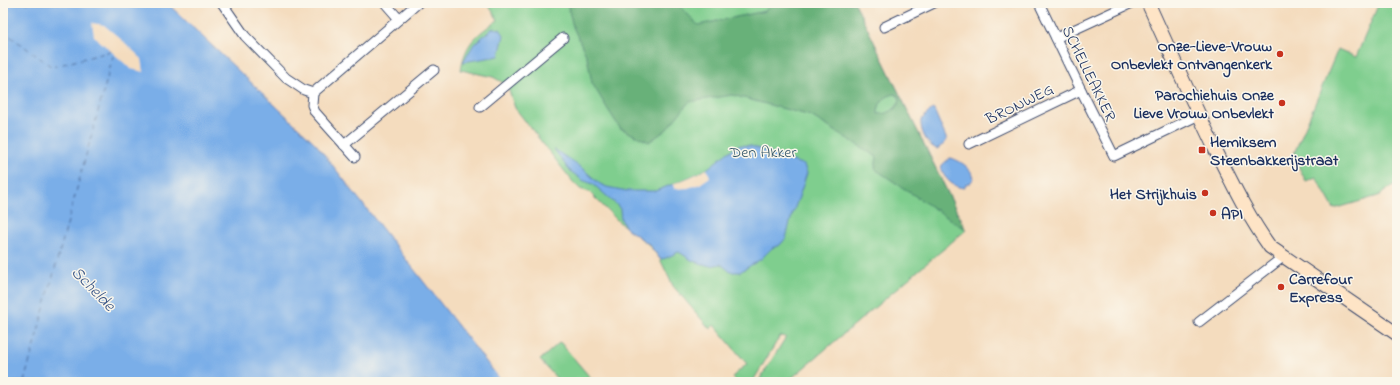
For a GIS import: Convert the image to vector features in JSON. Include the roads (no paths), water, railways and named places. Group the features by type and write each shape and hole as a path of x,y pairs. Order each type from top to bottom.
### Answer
{"main road":[{"path":"1148,3 1199,115 1245,210 1270,247 1397,334"}],"street":[{"path":"222,3 245,36 286,78 304,90 313,93"},
{"path":"385,3 399,19"},
{"path":"355,157 315,112 312,105 313,93 334,77 418,3"},
{"path":"884,27 934,3"},
{"name":"SCHELLEAKKER","path":"1039,3 1114,156 1199,115"},
{"path":"1056,38 1132,3"},
{"path":"480,107 563,38"},
{"path":"344,145 434,70"},
{"name":"BRONWEG","path":"969,144 1081,90"},
{"path":"1199,322 1283,257"}],"water":[{"name":"Schelde","path":"3,3 167,3 316,144 502,382 3,382"},
{"path":"493,28 500,29 504,35 499,56 463,62 474,44"},
{"path":"932,109 934,110 947,140 937,149 933,147 924,137 921,124 921,120"},
{"path":"740,145 751,146 804,165 807,173 792,215 786,238 780,245 772,248 761,259 740,272 728,270 721,264 710,266 693,261 679,252 660,259 649,244 626,228 621,219 620,209 617,205 593,184 582,180 569,170 554,149 583,169 600,184 607,187 627,191 656,191 707,169 728,152"},
{"path":"950,158 965,165 973,174 974,178 970,183 967,183 964,188 956,186 950,182 941,170 942,165"}],"place":[{"name":"Onze-Lieve-Vrouw Onbevlekt Ontvangenkerk","path":"1280,54"},
{"name":"Parochiehuis Onze Lieve Vrouw Onbevlekt","path":"1282,103"},
{"name":"Hemiksem Steenbakkerijstraat","path":"1202,150"},
{"name":"Het Strijkhuis","path":"1205,193"},
{"name":"API","path":"1213,213"},
{"name":"Carrefour Express","path":"1281,287"}],"park label":[{"name":"Den Akker","path":"763,151"}]}
